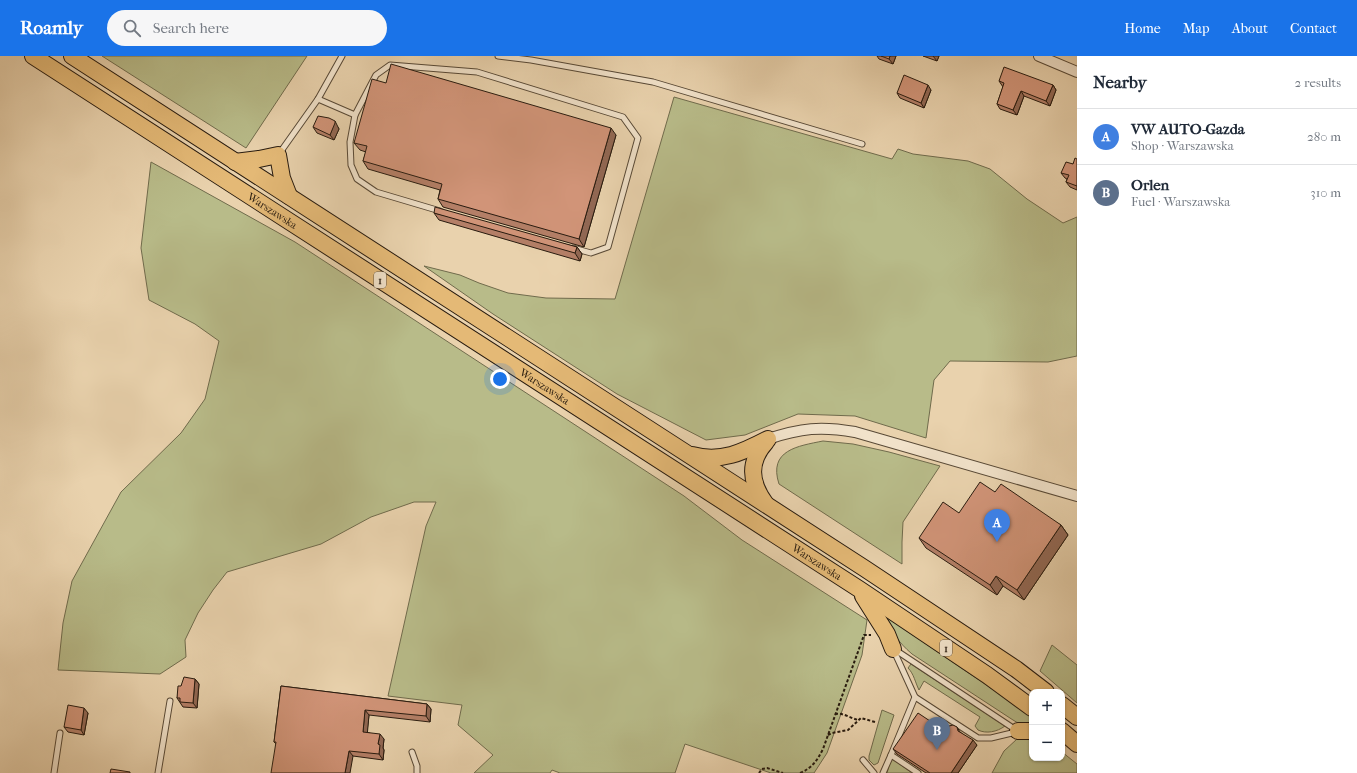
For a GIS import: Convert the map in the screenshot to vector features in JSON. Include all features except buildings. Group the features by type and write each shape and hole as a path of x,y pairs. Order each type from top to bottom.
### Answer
{"main road":[{"name":"Warszawska","path":"33,56 858,589 987,675 1029,706"},
{"name":"Warszawska","path":"72,56 961,632 1016,669 1042,689"},
{"path":"235,162 278,155 282,178 289,196"},
{"path":"687,454 706,458 726,456 744,452 768,439"},
{"path":"768,439 755,457 753,464 753,475 755,486 759,495 766,504 774,510"},
{"path":"858,589 887,634 893,649"},
{"path":"1065,707 1077,717"}],"street":[{"path":"1039,56 1077,72"},
{"path":"768,439 802,430 835,428 855,432 1077,496"}],"lane":[{"path":"278,155 318,100 342,56"},
{"path":"498,56 531,60 653,82 862,144"},
{"path":"448,213 376,192 357,179 351,165 350,142 355,115 376,75 390,66 477,72 623,117 638,138 608,247 591,253 570,247"},
{"path":"318,100 355,115"},
{"path":"893,649 915,697 978,738 991,738 1025,731"},
{"path":"893,649 1025,731"},
{"path":"883,773 915,697"},
{"path":"158,773 170,701"},
{"path":"54,773 60,733"},
{"path":"412,752 418,773"},
{"path":"890,755 918,773"},
{"path":"863,760 874,773"}],"path":[{"path":"800,773 814,765 823,749 864,635 887,634"},
{"path":"835,714 842,714 858,720 861,718 875,722"},
{"path":"827,736 832,733 848,730 858,720"},
{"path":"759,773 762,769 767,768 783,773"}],"green space":[{"path":"102,56 307,56 246,148"},
{"path":"674,97 892,159 898,149 913,154 968,161 990,169 1027,199 1063,223 1077,217 1077,356 1048,362 950,361 934,380 926,438 855,416 798,414 745,435 706,440 617,394 493,314 424,266 460,275 508,293 546,298 615,299"},
{"path":"151,162 295,242 684,496 742,540 867,620 862,655 827,753 814,773 771,773 685,744 675,773 560,773 552,770 550,773 474,773 493,755 458,725 462,705 388,696 426,526 436,502 414,502 371,517 321,544 227,572 198,613 185,640 186,657 160,674 58,670 63,623 72,581 121,492 181,433 205,399 219,341 195,324 149,300 141,248"},
{"path":"823,441 853,444 940,466 903,522 902,564 779,484 777,473 778,464 781,457 795,448"},
{"path":"885,616 1029,714 1029,723 1018,723 912,654 896,637 883,617"},
{"path":"1052,645 1077,665 1077,703 1065,693 1065,689 1061,689 1040,671"},
{"path":"911,664 1005,726 992,732 978,730 975,726 980,717 924,681 919,690 913,675 908,668"},
{"path":"882,710 894,715 878,763 874,765 869,760 869,756"},
{"path":"1029,737 1029,761 1065,761 1065,754 1077,764 1077,773 992,773 1004,751 1017,739"},
{"path":"892,759 894,760 912,773 887,773"}],"place":[{"name":"VW AUTO-Gazda","path":"997,542"},
{"name":"Orlen","path":"937,750"}]}
